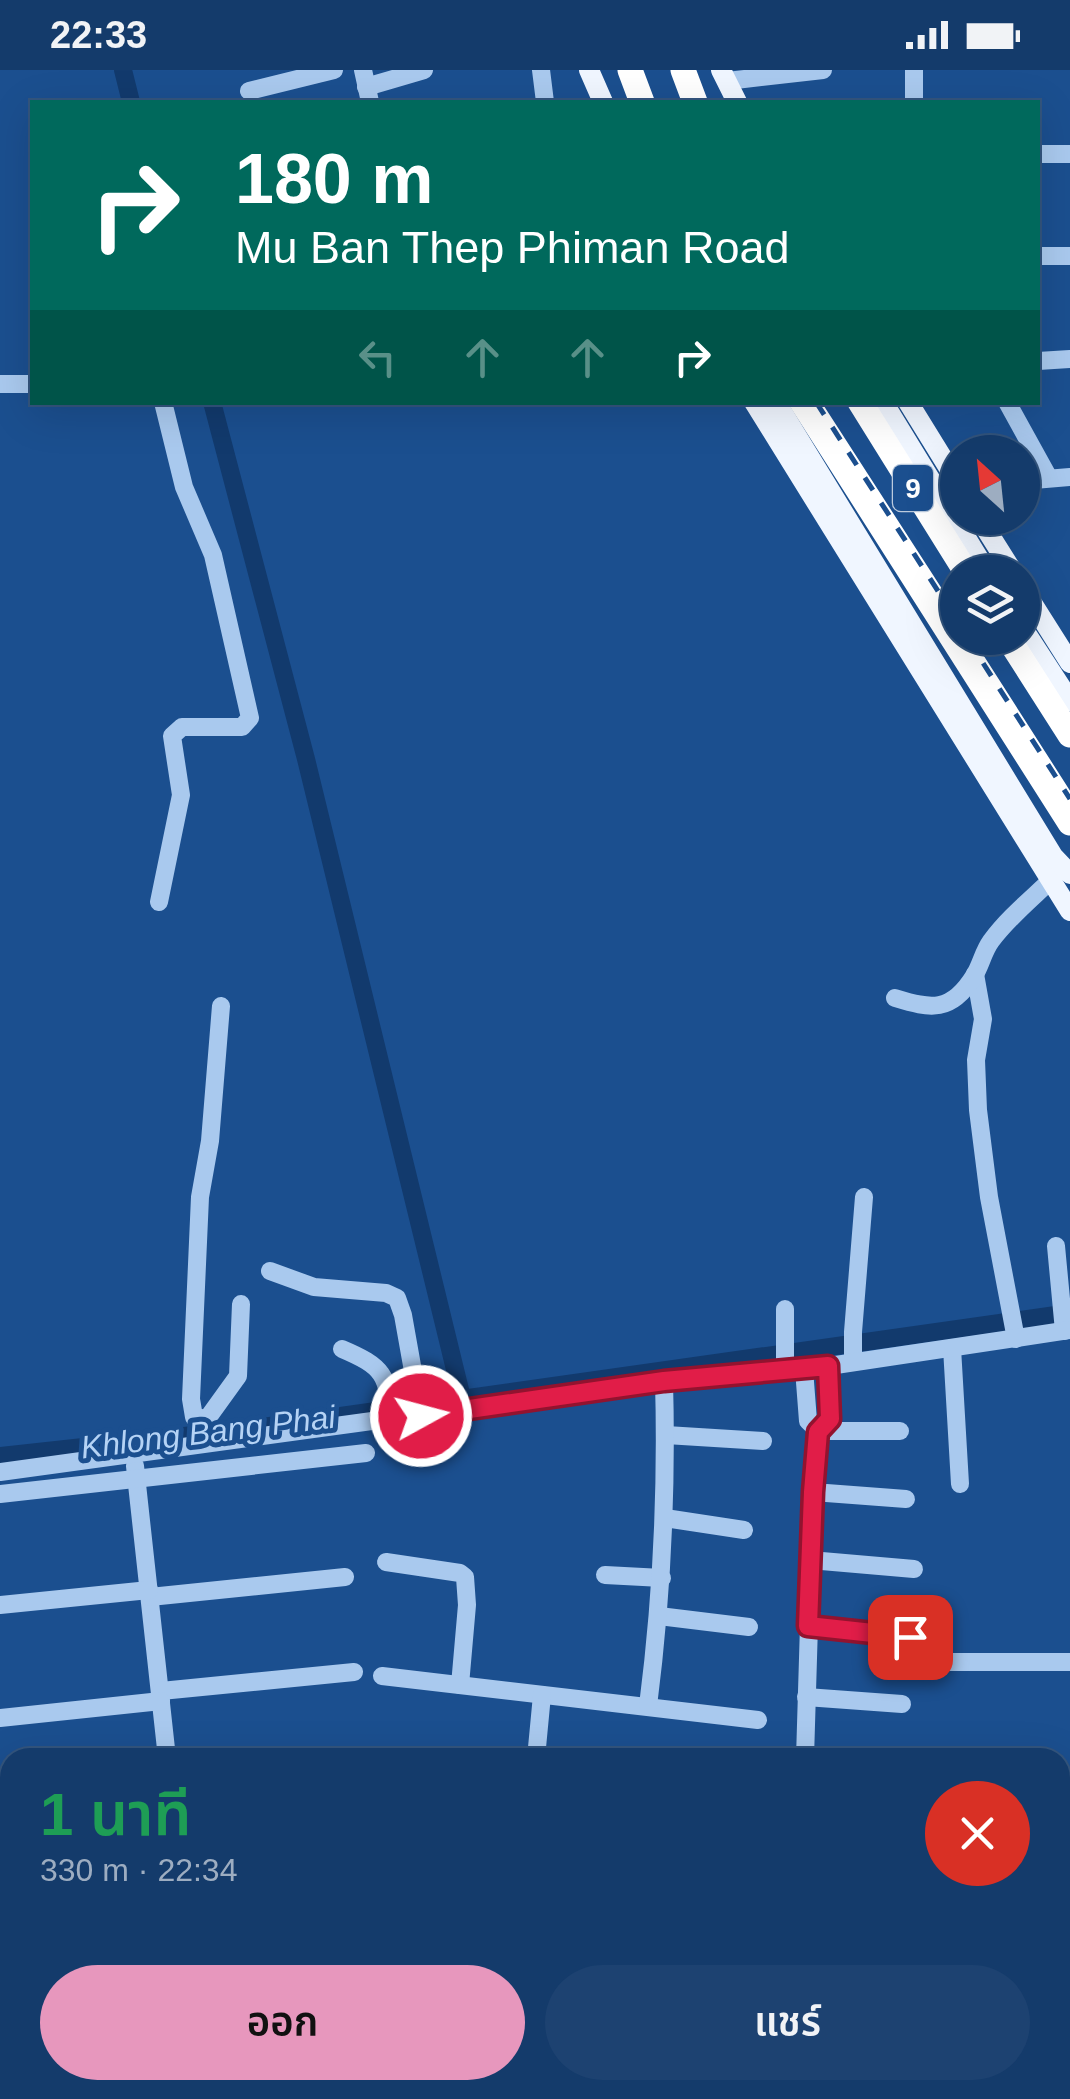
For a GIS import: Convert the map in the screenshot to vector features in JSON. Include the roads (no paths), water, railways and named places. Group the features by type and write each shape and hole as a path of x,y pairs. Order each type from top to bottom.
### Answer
{"highway":[{"path":"630,70 641,100"},
{"path":"683,70 694,100"},
{"name":"9","path":"804,405 1070,823"},
{"name":"9","path":"862,405 955,555"},
{"path":"1019,655 1070,735"}],"main road":[{"path":"590,70 602,100"},
{"path":"756,405 1060,877"},
{"path":"778,405 1053,856 1070,910"},
{"path":"885,405 976,555"},
{"path":"910,405 940,454"},
{"path":"1040,616 1070,663"},
{"path":"1040,655 1070,701"}],"street":[{"path":"250,91 334,70"},
{"path":"366,86 424,70"},
{"path":"541,70 545,100"},
{"path":"723,81 823,70"},
{"path":"914,70 914,100"},
{"path":"1040,154 1070,154"},
{"path":"1040,256 1070,256"},
{"path":"1040,360 1070,359"},
{"path":"0,384 30,384"},
{"path":"159,902 180,795 172,736 182,727 242,726 250,718 212,555 184,488 164,405"},
{"path":"1009,405 1049,478"},
{"path":"1040,479 1070,478"},
{"path":"895,998 930,1009 946,1005 975,974 984,950 1000,929 1060,877"},
{"path":"975,974 983,1019 976,1060 978,1110 989,1197 1016,1334"},
{"path":"207,1431 194,1417 191,1399 200,1197 209,1151 220,1006"},
{"path":"853,1358 864,1196"},
{"path":"0,1472 134,1456 207,1431 390,1416 785,1366 804,1369 853,1358 952,1348 1066,1328 1058,1292 1056,1246"},
{"path":"270,1271 314,1287 386,1293 397,1298 420,1412"},
{"path":"207,1431 238,1376 241,1304"},
{"path":"785,1309 785,1366"},
{"path":"952,1348 960,1484"},
{"path":"342,1349 369,1360 379,1369 387,1385 390,1416"},
{"path":"805,1748 813,1492 818,1432 830,1419 828,1366"},
{"path":"804,1369 808,1421 818,1432 900,1431"},
{"path":"648,1706 660,1616 666,1518 664,1381"},
{"path":"666,1435 763,1441"},
{"path":"0,1494 366,1453"},
{"path":"134,1456 166,1748"},
{"path":"813,1492 906,1499"},
{"path":"666,1518 744,1530"},
{"path":"810,1560 914,1568"},
{"path":"386,1562 460,1572 465,1577 467,1605 460,1685"},
{"path":"604,1575 662,1578"},
{"path":"0,1604 345,1576"},
{"path":"660,1616 749,1627"},
{"path":"808,1626 910,1637"},
{"path":"935,1662 1070,1662"},
{"path":"0,1718 354,1672"},
{"path":"382,1676 758,1720"},
{"path":"537,1748 542,1695"},
{"path":"806,1697 902,1704"}],"waterway":[{"path":"123,70 130,100"},
{"path":"213,405 306,759 462,1398"},
{"name":"Khlong Bang Phai","path":"0,1456 248,1429 1070,1313"}],"railway":[{"path":"818,405 940,594"},
{"path":"978,655 1070,799"}]}
